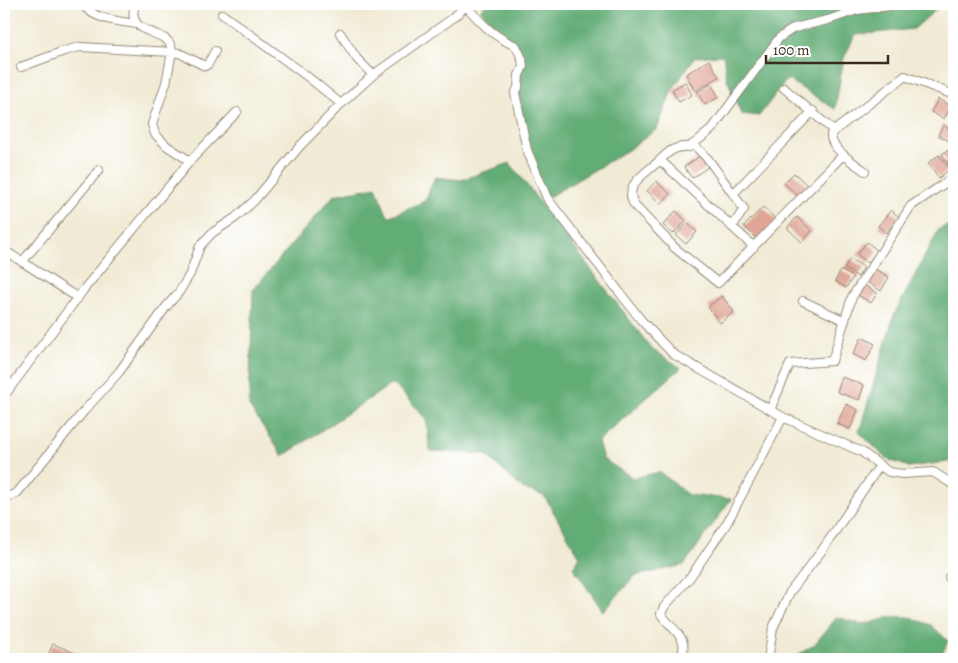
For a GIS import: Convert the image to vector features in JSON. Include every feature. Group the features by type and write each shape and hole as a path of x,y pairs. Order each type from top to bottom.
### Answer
{"street":[{"path":"83,4 93,14 136,24 168,42 172,52 166,83 152,124 154,134 167,146 190,161"},
{"path":"135,4 132,17 136,24"},
{"path":"843,154 718,284 675,248 631,199 630,192 633,186 668,152 678,146 690,147 712,129 779,38 794,28 828,20 857,10 906,4"},
{"path":"4,498 16,493 119,372 179,292 190,274 200,246 212,233 235,218 254,201 300,146 341,104 373,75 467,5 479,22 500,39 516,46 522,58 523,67 515,93 527,150 547,198 641,320 673,354 783,418 862,452 889,472 903,474 933,472 954,485"},
{"path":"222,14 308,77 341,104"},
{"path":"340,33 357,58 373,75"},
{"path":"21,67 80,47 179,53 205,66 215,51"},
{"path":"865,171 843,154 830,137 834,131 905,76 954,95"},
{"path":"784,88 834,131"},
{"path":"4,396 78,298 190,161 237,112"},
{"path":"734,194 813,112"},
{"path":"694,144 708,159 744,209 732,227"},
{"path":"660,160 754,247"},
{"path":"22,262 99,170"},
{"path":"770,410 790,364 832,361 852,297 911,206 954,177"},
{"path":"4,250 78,298"},
{"path":"803,302 844,321"},
{"path":"679,659 684,654 683,638 668,624 662,614 664,607 691,576 727,523 783,418"},
{"path":"768,659 773,628 790,592 823,549 880,466"}],"green space":[{"path":"486,4 942,4 914,29 855,35 844,58 835,109 787,79 759,116 741,114 727,79 723,55 695,57 672,90 657,129 628,150 547,198 527,150 518,88 519,52 480,10"},
{"path":"510,163 651,348 681,368 598,441 603,459 633,478 660,472 688,495 731,499 684,565 635,576 603,611 573,567 580,557 544,496 522,488 485,454 430,451 426,419 393,383 283,456 249,406 253,290 334,195 376,187 388,217 425,201 435,177 461,180"},
{"path":"954,223 954,461 909,467 887,459 859,432 894,315 939,229"},
{"path":"837,617 860,624 871,623 890,617 909,617 931,625 948,641 940,659 791,659 814,645"}],"building":[{"path":"709,60 719,77 695,91 686,74"},
{"path":"685,82 692,95 679,102 672,90"},
{"path":"711,84 719,97 705,105 697,92"},
{"path":"938,99 951,106 944,119 931,112"},
{"path":"943,125 954,132 954,144 938,135"},
{"path":"954,147 954,166 951,168 942,154"},
{"path":"939,155 950,169 939,178 928,163"},
{"path":"700,156 708,167 692,178 684,167"},
{"path":"794,173 808,186 798,196 784,183"},
{"path":"656,181 670,194 661,204 647,191"},
{"path":"763,207 777,220 758,240 744,226"},
{"path":"891,210 899,217 886,233 878,226"},
{"path":"676,211 686,221 673,234 663,225"},
{"path":"797,217 812,231 802,242 787,228"},
{"path":"687,223 697,232 686,244 676,235"},
{"path":"867,242 878,251 868,263 857,254"},
{"path":"850,259 864,267 858,277 844,268"},
{"path":"875,269 889,277 881,291 867,282"},
{"path":"841,270 853,277 846,288 835,281"},
{"path":"864,285 877,293 871,303 858,295"},
{"path":"722,296 734,312 720,323 708,307"},
{"path":"862,337 875,344 866,361 853,354"},
{"path":"842,377 864,385 859,400 837,392"},
{"path":"846,404 858,410 850,429 837,424"},
{"path":"53,644 90,659 46,659"}]}
